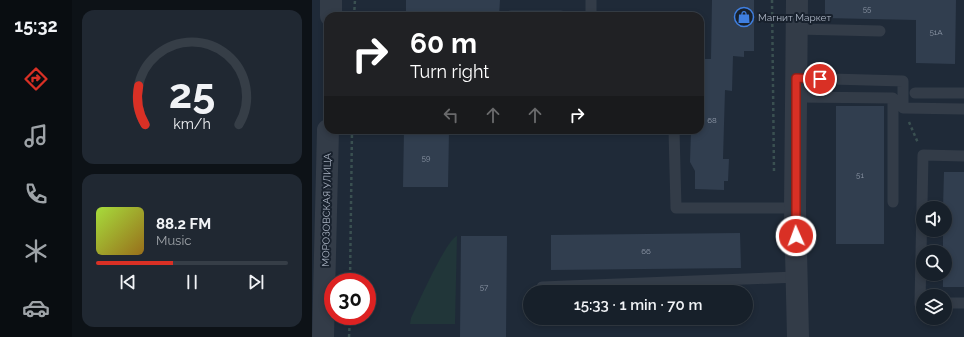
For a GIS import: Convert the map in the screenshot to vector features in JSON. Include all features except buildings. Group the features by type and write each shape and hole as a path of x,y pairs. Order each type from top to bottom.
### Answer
{"street":[{"path":"331,0 331,12"},
{"path":"797,0 795,208 798,337"},
{"name":"МОРОЗОВСКАЯ УЛИЦА","path":"319,324 328,134"}],"lane":[{"path":"591,0 591,12"},
{"path":"797,28 880,31"},
{"path":"796,88 903,81 903,108 964,110"},
{"path":"796,88 893,98 893,202"},
{"path":"915,93 964,93"},
{"path":"674,134 676,208 795,208"},
{"path":"920,289 923,155 964,156"},
{"path":"593,285 797,277"},
{"path":"952,304 964,303"}],"path":[{"path":"354,12 355,0"},
{"path":"772,0 772,70"},
{"path":"903,108 923,155"},
{"path":"350,273 352,134"},
{"path":"349,337 350,325"}],"green space":[{"path":"457,236 455,324 410,324 411,318 439,260 452,240"}],"place":[{"name":"Магнит Маркет","path":"744,17"}],"route":[{"path":"796,236 796,78 820,79"}]}
